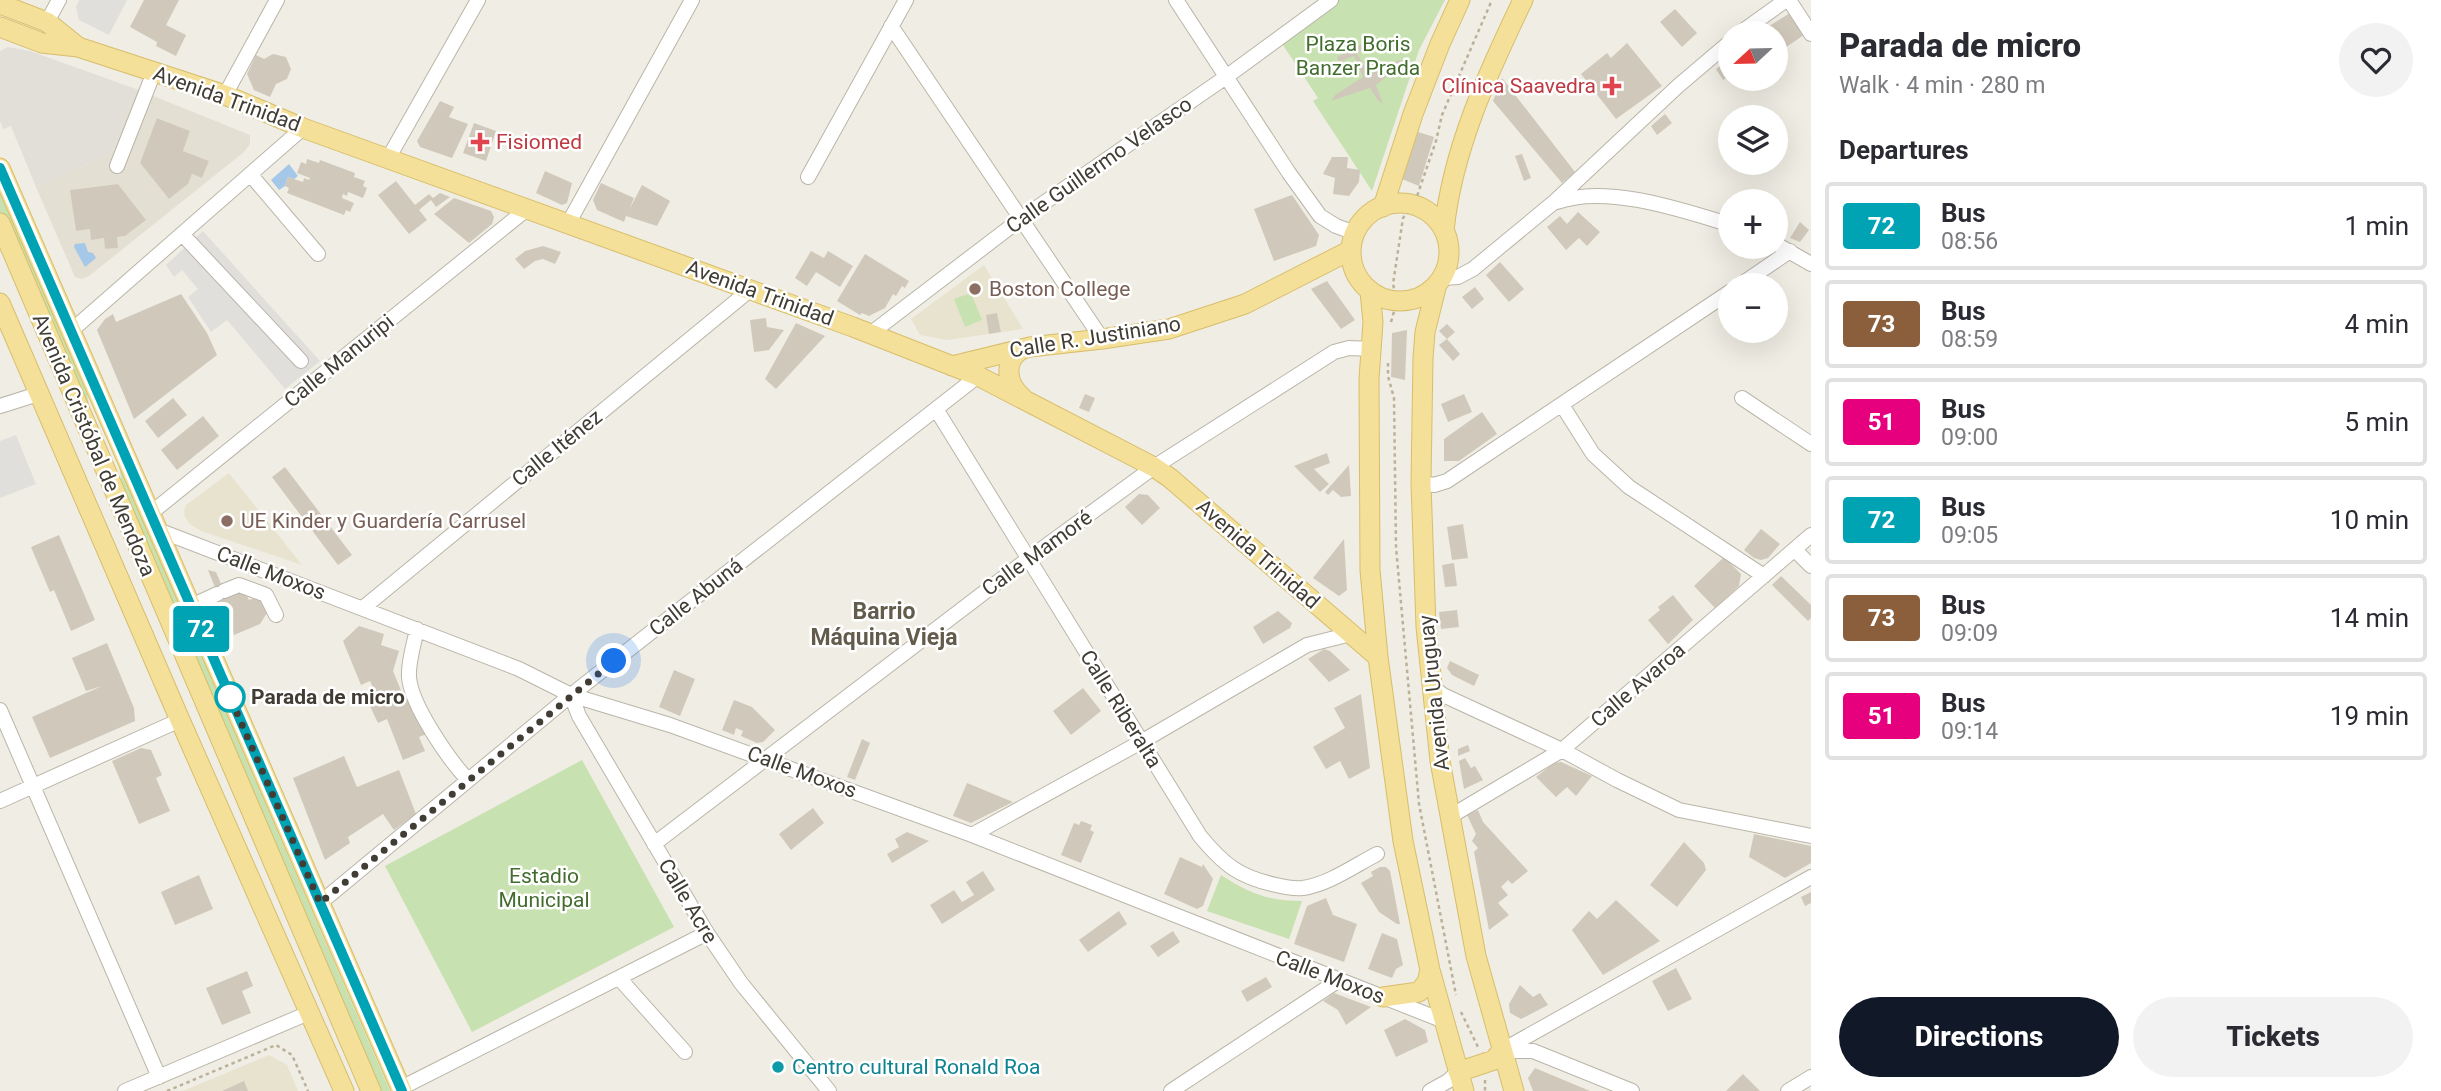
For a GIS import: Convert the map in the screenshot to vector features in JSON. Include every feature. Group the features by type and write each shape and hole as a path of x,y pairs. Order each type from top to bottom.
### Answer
{"main road":[{"path":"1383,207 1418,102 1460,0"},
{"path":"1444,231 1448,195 1462,147 1486,78 1523,0"},
{"name":"Avenida Trinidad","path":"0,4 47,22 78,47"},
{"name":"Avenida Trinidad","path":"2,30 42,43 78,47 225,95 303,128 569,222 978,376 1154,467 1170,478 1378,657"},
{"name":"Avenida Cristóbal de Mendoza","path":"0,168 401,1090"},
{"path":"1383,207 1402,203 1414,205 1430,213 1444,231"},
{"name":"Calle R. Justiniano","path":"951,366 1030,346 1169,329 1245,304 1353,242 1362,222 1383,207"},
{"name":"Avenida Cristóbal de Mendoza","path":"0,223 371,1091"},
{"name":"Avenida Uruguay","path":"1444,231 1450,247 1449,263 1439,283 1423,346 1421,483 1426,627 1440,761 1476,956 1514,1091"},
{"path":"1353,242 1353,266 1370,292 1381,298 1397,301 1417,299 1439,283"},
{"path":"1370,292 1380,352 1369,379 1370,570 1378,657 1403,841 1430,970 1461,1082 1485,1062 1494,1060 1502,1051"},
{"name":"Avenida Cristóbal de Mendoza","path":"0,303 344,1091"},
{"path":"1025,400 1013,387 1009,367 1016,353 1030,346"},
{"path":"97,391 121,510"},
{"path":"1383,998 1419,992 1427,982 1430,970"}],"street":[{"path":"47,22 59,0"},
{"path":"225,95 277,0"},
{"path":"389,158 478,0"},
{"path":"569,222 692,0"},
{"path":"808,177 906,0"},
{"path":"1176,0 1320,216 1353,242"},
{"name":"Calle Guillermo Velasco","path":"870,334 1022,218 1331,0"},
{"path":"1757,21 1788,0 1811,34"},
{"path":"891,26 1102,339"},
{"path":"1439,283 1458,277 1472,268 1553,204 1678,86 1718,52"},
{"path":"117,166 154,72"},
{"path":"71,331 303,128"},
{"path":"250,174 318,254"},
{"path":"1553,204 1573,196 1600,194 1685,211 1718,221"},
{"name":"Calle Manuripi","path":"154,521 527,209"},
{"path":"182,233 301,361"},
{"path":"1758,273 1790,251 1811,264"},
{"name":"Calle Iténez","path":"363,608 751,289"},
{"path":"1421,483 1434,485 1447,481 1718,300"},
{"name":"Calle Mamoré","path":"654,844 1028,559 1154,467 1334,352 1349,348 1380,352"},
{"name":"Calle Abuná","path":"320,903 571,695 978,376"},
{"path":"0,406 38,394"},
{"path":"1742,398 1811,444"},
{"path":"1562,405 1593,454 1629,487 1764,576"},
{"name":"Calle Riberalta","path":"936,409 1141,742 1200,836 1216,856 1231,869 1247,877 1300,889 1318,884 1377,854"},
{"name":"Calle Moxos","path":"154,521 519,669 571,695 765,758 972,835 1444,1021"},
{"name":"Calle Avaroa","path":"1451,816 1562,750 1811,536"},
{"path":"1795,550 1811,566"},
{"path":"191,606 239,585 266,596 276,615"},
{"path":"416,629 409,678 414,694 440,743 468,780"},
{"path":"972,835 1307,646 1351,634"},
{"path":"1431,686 1443,695 1562,750 1679,810 1811,836"},
{"name":"Calle Acre","path":"571,695 579,716 707,933 741,983 830,1091"},
{"path":"0,710 159,1077"},
{"path":"0,801 180,720"},
{"path":"1502,1051 1811,877"},
{"path":"401,1090 707,933"},
{"path":"619,978 685,1052"},
{"path":"1171,1091 1339,980"},
{"path":"125,1091 311,1013"},
{"path":"1502,1051 1533,1051 1632,1091"},
{"path":"1788,1091 1811,1077"},
{"path":"1430,1091 1448,1082 1461,1082"}],"path":[{"path":"1390,323 1397,301 1393,284 1403,218 1414,205 1442,115 1492,0"},
{"path":"1380,352 1394,398 1396,548 1419,804 1458,1001"},
{"path":"1459,1007 1485,1062 1485,1091"},
{"path":"167,1091 276,1045 292,1055 308,1091"}],"shaded area":[{"path":"79,0 127,0 109,35 79,20 76,7"},
{"path":"8,47 30,51 136,89 111,154 36,187 11,126 3,129 0,121 0,51"},
{"path":"136,89 250,135 250,144 244,152 82,279 75,277 36,187 111,154","holes":["158,118 190,131 183,151 209,161 202,178 192,174 188,184 169,199 140,163","118,184 146,220 125,236 117,237 118,248 106,249 104,238 92,239 90,229 76,231 71,190"]},
{"path":"203,231 320,361 285,389 227,320 211,332 188,297 198,289 182,270 174,277 166,265"},
{"name":"Boston College","path":"984,265 1023,329 1001,332 997,313 989,334 947,340 920,335 911,319"},
{"path":"16,435 36,484 0,498 0,441"},
{"name":"UE Kinder y Guardería Carrusel","path":"229,473 302,565 201,531 190,524 185,517 186,505"},
{"path":"269,1055 287,1065 298,1091 183,1091"}],"green space":[{"name":"Plaza Boris Banzer Prada","path":"1339,0 1445,0 1419,50 1372,191 1313,101 1318,98 1281,42"},
{"path":"0,190 87,394 95,440 0,214"},
{"path":"971,293 982,320 965,327 954,299"},
{"path":"119,466 390,1091 377,1091 126,509"},
{"name":"Estadio Municipal","path":"582,760 674,927 472,1032 385,866"},
{"path":"1221,875 1259,895 1302,901 1289,939 1207,911"}],"water":[{"path":"289,164 298,176 294,179 288,177 285,186 279,190 271,180"},
{"path":"85,243 88,252 93,253 96,258 85,267 74,247 75,244"}],"building":[{"path":"144,0 179,0 166,25 186,35 176,56 156,46 157,42 130,27"},
{"path":"1675,9 1697,33 1682,47 1660,22"},
{"path":"1790,13 1804,35 1788,46 1788,21 1777,21"},
{"path":"1364,43 1366,46 1357,54 1370,74 1399,60 1406,61 1376,85 1383,104 1370,88 1331,101 1335,95 1363,77 1354,56 1339,62 1337,57"},
{"name":"Clínica Saavedra","path":"1627,43 1662,86 1616,119 1581,74 1607,53 1611,58"},
{"path":"273,54 286,57 291,69 287,79 276,84 270,97 254,90 247,74 256,55 264,59"},
{"path":"1502,78 1575,172 1562,183 1493,101"},
{"path":"440,101 454,107 449,117 468,124 452,158 420,147 417,141"},
{"path":"1665,114 1672,123 1657,135 1651,126"},
{"path":"157,118 190,131 183,151 209,161 202,178 192,174 188,184 169,199 140,163"},
{"name":"Fisiomed","path":"474,123 496,131 486,161 463,153"},
{"path":"1418,132 1434,137 1419,186 1402,179"},
{"path":"1522,154 1531,178 1524,181 1515,156"},
{"path":"1332,157 1348,157 1347,168 1360,170 1359,182 1349,196 1333,194 1335,178 1323,174"},
{"path":"307,159 319,163 320,160 355,173 354,177 365,181 363,186 367,188 363,198 348,192 347,196 343,194 342,198 354,203 350,212 346,210 344,215 287,193 289,188 285,186 288,177 303,182 304,178 309,180 310,178 297,173 301,162 306,164"},
{"path":"545,171 572,183 567,203 562,205 536,193"},
{"path":"396,181 415,205 429,194 433,198 440,193 450,197 436,207 431,200 419,210 427,220 409,234 378,195"},
{"path":"601,183 634,198 629,210 642,185 670,201 657,226 626,216 624,222 597,210 593,200"},
{"path":"118,184 146,220 125,236 117,237 118,248 105,249 104,238 91,240 90,229 76,231 70,190"},
{"path":"1292,195 1319,235 1316,246 1274,261 1254,209"},
{"path":"454,198 491,211 494,217 492,224 469,243 434,214"},
{"path":"1578,212 1600,232 1587,246 1579,238 1566,250 1547,227 1560,216 1567,224"},
{"path":"1800,222 1809,230 1800,242 1790,238"},
{"path":"543,246 561,252 555,264 543,259 524,269 515,259 525,251"},
{"path":"811,251 824,258 828,251 853,266 840,287 816,272 807,286 795,278"},
{"path":"865,254 909,281 896,296 893,294 885,308 869,316 862,313 860,315 837,301"},
{"path":"1500,262 1524,289 1509,302 1486,275"},
{"path":"1327,281 1355,320 1341,329 1311,289"},
{"path":"1475,287 1484,299 1472,309 1462,297"},
{"path":"181,294 207,333 217,355 134,419 97,330 105,319 113,314 116,322"},
{"path":"997,313 1001,332 989,334 986,315"},
{"path":"766,318 767,327 784,330 769,350 754,352 750,320"},
{"path":"796,323 825,336 776,389 765,379"},
{"path":"1447,324 1455,332 1447,339 1439,331"},
{"path":"1407,330 1405,380 1391,377 1392,333"},
{"path":"1447,339 1460,354 1453,361 1439,345"},
{"path":"1085,394 1095,398 1089,412 1079,408"},
{"path":"1464,394 1472,412 1448,422 1441,404"},
{"path":"173,398 187,415 158,438 145,421"},
{"path":"1482,412 1497,434 1459,461 1444,461 1444,439"},
{"path":"203,416 219,436 177,470 161,450"},
{"path":"1327,453 1330,463 1314,469 1329,484 1320,492 1294,466"},
{"path":"1349,465 1351,496 1341,497 1333,490 1328,495 1325,492"},
{"path":"285,467 352,555 338,565 272,477"},
{"path":"1139,494 1148,495 1160,508 1142,525 1125,507"},
{"path":"1463,524 1468,558 1452,560 1447,527"},
{"path":"1761,529 1780,544 1768,558 1761,560 1744,550"},
{"path":"59,535 95,620 71,631 54,590 50,592 31,547"},
{"path":"1344,539 1347,590 1339,596 1313,578"},
{"path":"1724,557 1741,574 1739,586 1715,608 1694,586"},
{"path":"1454,563 1457,586 1445,587 1442,565"},
{"path":"208,570 216,572 227,598 241,592 246,594 249,600 260,596 267,613 260,624 234,635"},
{"path":"1781,576 1811,605 1811,618 1808,621 1772,585"},
{"path":"1673,595 1693,620 1668,644 1648,620 1660,610 1658,607"},
{"path":"1457,610 1459,627 1441,629 1439,612"},
{"path":"1278,611 1292,623 1290,628 1263,644 1253,627"},
{"path":"359,626 384,634 381,645 399,651 393,671 402,693 420,711 429,733 419,737 425,751 403,760 387,719 378,723 368,702 378,698 370,681 361,685 343,641"},
{"path":"107,643 134,708 135,721 50,758 32,717 102,686 86,691 72,658"},
{"path":"1324,649 1330,651 1350,670 1329,682 1308,659"},
{"path":"1450,661 1479,675 1474,686 1452,675 1447,668"},
{"path":"674,670 695,679 680,716 659,707"},
{"path":"1083,688 1101,711 1071,735 1053,711"},
{"path":"1361,694 1370,768 1349,779 1340,761 1326,769 1313,747 1345,728 1334,708"},
{"path":"734,700 752,707 775,730 763,742 757,743 741,736 743,731 736,728 734,735 722,730"},
{"path":"862,739 870,743 855,780 847,777"},
{"path":"1468,745 1470,751 1458,756 1458,749"},
{"path":"141,748 151,750 162,775 156,778 170,811 139,824 112,761"},
{"path":"344,756 357,787 399,770 416,814 394,830 383,814 348,837 350,843 325,860 293,778"},
{"path":"1465,758 1471,768 1475,766 1483,780 1464,789 1459,761"},
{"path":"1561,762 1592,776 1576,796 1567,787 1556,797 1536,777 1554,763"},
{"path":"967,783 1013,802 971,823 953,816"},
{"path":"813,808 824,823 791,850 779,834"},
{"path":"1478,810 1483,822 1528,871 1512,884 1508,880 1501,887 1508,895 1498,903 1509,915 1489,930 1474,852 1478,848 1472,841 1476,834 1467,815"},
{"path":"1081,821 1092,825 1090,830 1094,832 1081,863 1061,855 1074,823 1079,825"},
{"path":"907,832 929,841 892,863 887,854 899,847 895,839"},
{"path":"1754,834 1811,846 1811,863 1785,878 1749,857"},
{"path":"1684,842 1704,863 1706,870 1677,907 1650,885"},
{"path":"1180,857 1202,867 1203,864 1213,879 1203,906 1197,909 1164,894"},
{"path":"1386,867 1390,871 1400,924 1379,912 1361,883 1373,876 1371,872"},
{"path":"983,871 995,890 942,924 930,905 954,890 962,902 974,895 966,882"},
{"path":"199,875 213,909 175,925 161,892"},
{"path":"1811,892 1811,903 1805,906 1801,897"},
{"path":"1326,898 1333,915 1357,924 1344,962 1294,944 1307,906"},
{"path":"1616,900 1660,941 1603,975 1572,930 1589,911 1597,919"},
{"path":"1119,911 1127,924 1088,952 1079,940"},
{"path":"1173,931 1180,942 1158,957 1150,946"},
{"path":"1382,933 1397,939 1403,965 1396,969 1392,978 1368,969"},
{"path":"1676,968 1692,999 1668,1011 1652,981"},
{"path":"247,971 253,986 242,991 251,1013 222,1025 206,988"},
{"path":"1266,977 1272,987 1247,1002 1241,991"},
{"path":"1520,985 1533,997 1540,993 1548,1005 1521,1019 1510,1013 1509,1004"},
{"path":"1334,993 1371,1007 1346,1025 1338,1010 1323,1001"},
{"path":"1405,1019 1425,1030 1428,1042 1396,1057 1384,1030"},
{"path":"1535,1068 1590,1091 1533,1091 1528,1078"},
{"path":"1743,1074 1760,1091 1726,1091"},
{"path":"244,1081 248,1091 222,1091"}],"bus line":[{"name":"72","path":"0,168 402,1091"}],"place":[{"name":"Clínica Saavedra","path":"1612,86"},
{"name":"Fisiomed","path":"480,142"},
{"name":"Boston College","path":"975,289"},
{"name":"UE Kinder y Guardería Carrusel","path":"227,521"},
{"name":"Parada de micro","path":"230,697"},
{"name":"Centro cultural Ronald Roa","path":"778,1067"}],"district":[{"name":"Barrio Máquina Vieja","path":"884,624"}],"route":[{"path":"230,697 226,688 320,903 614,661"}]}
